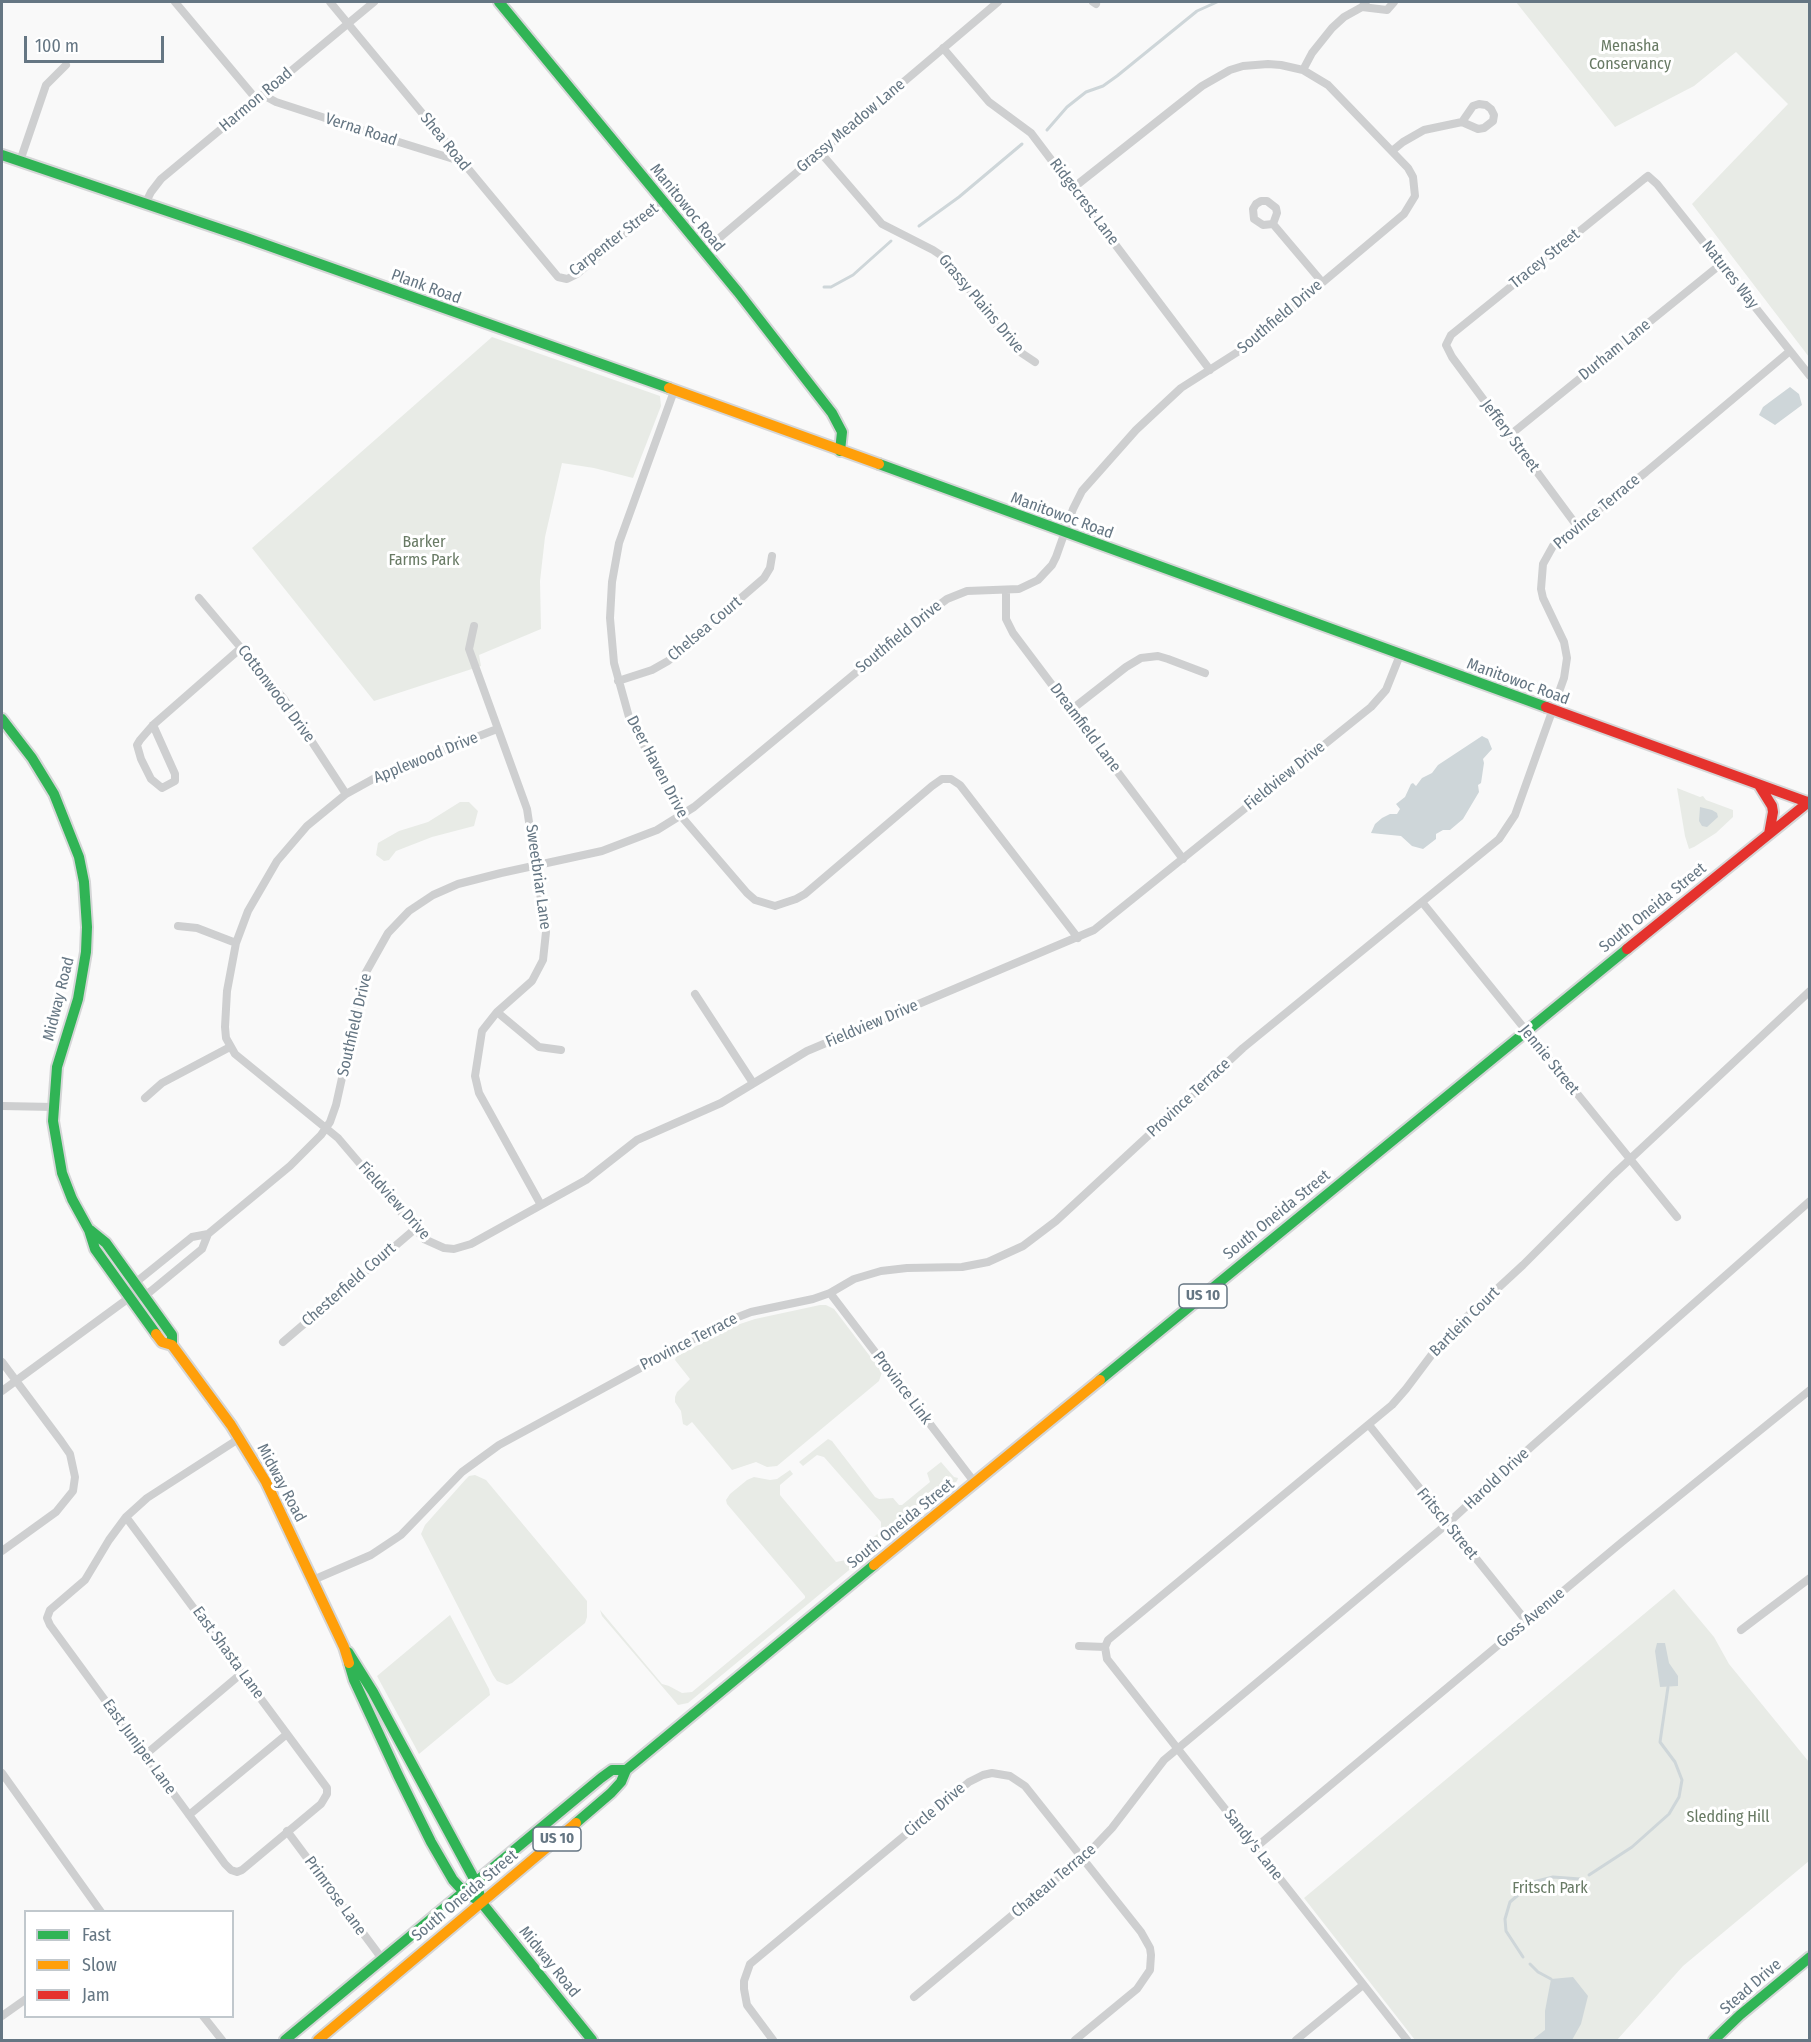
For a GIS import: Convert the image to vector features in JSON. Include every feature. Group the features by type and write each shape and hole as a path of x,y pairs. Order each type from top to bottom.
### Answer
{"main road":[{"name":"Manitowoc Road","path":"499,2 704,251 832,413 842,432 840,451 1809,802"},
{"name":"Plank Road","path":"2,155 244,237 840,451"},
{"name":"Midway Road","path":"2,719 32,758 54,794 79,857 84,882 86,952 78,999 57,1067 53,1121 62,1173 72,1199 89,1230 95,1249 162,1342 172,1345"},
{"path":"1759,785 1772,806 1769,834"},
{"name":"South Oneida Street","path":"318,2040 615,1790 626,1770 1526,1031 1809,802"},
{"name":"Midway Road","path":"89,1230 106,1243 172,1335 172,1345 240,1438 278,1504 344,1647 373,1692 476,1882 481,1902"},
{"name":"Midway Road","path":"344,1647 354,1680 431,1842 453,1880 465,1893 481,1902 592,2040"},
{"name":"South Oneida Street","path":"476,1882 606,1774 612,1770 626,1770"},
{"name":"US 10","path":"465,1893 476,1882"},
{"name":"South Oneida Street","path":"285,2040 465,1893"},
{"name":"Stead Drive","path":"1714,2040 1809,1957"}],"street":[{"name":"Verna Road","path":"174,2 260,98 460,161"},
{"name":"Shea Road","path":"330,2 554,273 564,278"},
{"name":"Harmon Road","path":"145,204 161,179 374,2"},
{"name":"Grassy Meadow Lane","path":"704,251 998,2"},
{"path":"1303,70 1312,53 1344,17 1364,4 1388,10 1394,2"},
{"name":"Ridgecrest Lane","path":"943,48 996,110 1031,133 1210,370"},
{"name":"Southfield Drive","path":"144,1296 202,1249 208,1234 290,1166 326,1129 336,1105 366,974 376,952 393,927 416,906 447,888 621,845 657,830 681,816 947,599 967,591 1019,589 1038,580 1052,565 1082,491 1163,404 1181,388 1247,346 1404,214 1415,196 1413,177 1408,168 1336,92 1303,70 1281,65 1256,64 1243,66 1218,76 1186,98 1073,189"},
{"path":"20,161 46,85 66,65"},
{"path":"1392,151 1424,130 1462,122"},
{"name":"Grassy Plains Drive","path":"820,153 882,224 945,258 1009,341 1024,356 1035,362"},
{"name":"Natures Way","path":"1648,176 1657,184 1809,376"},
{"name":"Tracey Street","path":"1446,345 1451,335 1648,176"},
{"name":"Carpenter Street","path":"564,278 567,279 577,274 663,201"},
{"path":"1273,224 1322,282"},
{"name":"Durham Lane","path":"1510,435 1721,264"},
{"name":"Jeffery Street","path":"1446,345 1452,357 1577,526"},
{"name":"Province Terrace","path":"313,1580 370,1555 391,1542 414,1523 474,1461 499,1445 725,1322 752,1312 792,1305 830,1293 854,1279 881,1271 977,1266 1000,1258 1023,1246 1082,1198 1243,1048 1498,839 1510,824 1564,678 1566,650 1543,598 1541,577 1543,564 1553,546 1646,472 1790,351"},
{"name":"Deer Haven Drive","path":"674,391 625,523 615,560 610,626 618,681 634,729 681,816 747,893 755,900 774,906 805,894 937,782 948,778 960,785 1078,938"},
{"name":"Chelsea Court","path":"618,681 652,670 668,660 764,578 770,568 772,556"},
{"name":"Dreamfield Lane","path":"1006,591 1009,626 1183,859"},
{"name":"Cottonwood Drive","path":"199,598 284,699 346,794"},
{"name":"Sweetbriar Lane","path":"474,626 469,649 527,809 546,932 543,960 527,987 497,1012 482,1031 475,1068 476,1084 482,1099 541,1205"},
{"path":"153,725 175,774 174,781 162,788 151,779 137,745 153,725 241,648"},
{"name":"Fieldview Drive","path":"326,1129 346,1147 415,1229 433,1245 444,1248 462,1247 586,1180 637,1140 706,1111 807,1051 1078,938 1103,924 1371,707 1386,690 1400,655"},
{"path":"1071,710 1141,658 1158,656 1168,658 1206,673"},
{"name":"Applewood Drive","path":"230,1047 226,1038 225,1010 236,943 257,893 277,861 307,826 346,794 370,779 497,729"},
{"name":"Jennie Street","path":"1422,902 1677,1217"},
{"path":"178,926 196,928 236,943"},
{"name":"Bartlein Court","path":"1105,1647 1108,1640 1392,1405 1446,1337 1505,1282 1569,1217 1809,991"},
{"path":"695,994 753,1083"},
{"path":"497,1012 539,1047 561,1050"},
{"path":"145,1098 162,1083 230,1047 243,1061 326,1129"},
{"path":"2,1106 54,1107"},
{"name":"Harold Drive","path":"1177,1749 1448,1524 1531,1447 1809,1201"},
{"name":"Chesterfield Court","path":"283,1342 415,1229"},
{"name":"Southfield Drive","path":"129,1298 135,1283 192,1237 208,1234"},
{"name":"Province Link","path":"830,1293 975,1483"},
{"path":"2,1391 129,1298 144,1296"},
{"path":"2,1362 70,1454 75,1478 73,1491 56,1512 2,1551"},
{"name":"Goss Avenue","path":"1255,1848 1809,1390"},
{"name":"Fritsch Street","path":"1369,1425 1527,1622"},
{"path":"126,1517 147,1498 240,1438"},
{"name":"East Juniper Lane","path":"126,1517 85,1580 50,1610 48,1622 225,1864 237,1872 287,1831"},
{"name":"East Shasta Lane","path":"126,1517 325,1784 328,1791 321,1804 287,1831"},
{"path":"1741,1630 1809,1578"},
{"path":"1079,1646 1105,1647"},
{"name":"Sandy's Lane","path":"1105,1647 1107,1659 1407,2040"},
{"path":"145,1755 242,1673"},
{"path":"189,1815 287,1734"},
{"name":"Chateau Terrace","path":"914,1997 1105,1837 1157,1768 1177,1749"},
{"path":"2,1773 100,1910"},
{"name":"Circle Drive","path":"774,2040 747,2006 744,1981 750,1964 969,1782 992,1773 1010,1776 1025,1786 1141,1932 1150,1948 1151,1963 1145,1979 1137,1989 1075,2040"},
{"name":"Primrose Lane","path":"287,1831 383,1960"},
{"path":"1296,2040 1363,1984"},
{"path":"2,2016 24,2000"},
{"path":"205,2018 222,2040"}],"green space":[{"name":"Menasha Conservancy","path":"1516,2 1809,2 1809,357 1692,204 1788,104 1736,52 1694,86 1615,127"},
{"name":"Barker Farms Park","path":"492,337 660,396 661,406 633,478 562,463 545,537 540,581 541,629 479,655 481,666 374,701 252,548"},
{"path":"1677,788 1700,797 1703,796 1706,800 1733,810 1733,817 1716,833 1689,849"},
{"path":"460,802 469,802 478,811 474,826 432,837 396,851 389,860 384,861 376,855 378,843 399,831 428,822"},
{"path":"820,1305 834,1309 882,1372 879,1381 777,1466 767,1467 756,1462 732,1470 692,1422 687,1426 683,1424 675,1397 690,1379 675,1360 676,1357 731,1327 755,1319"},
{"path":"828,1439 832,1441 875,1497 893,1498 899,1505 930,1482 927,1473 941,1462 954,1477 958,1478 688,1703 678,1705 602,1616 600,1610 662,1684 682,1693 692,1692 805,1598 727,1504 726,1500 730,1494 754,1477 777,1479 790,1470 793,1474 780,1485 780,1495 836,1562 846,1560 881,1531 881,1522 824,1457 817,1455 803,1466 799,1462"},
{"path":"475,1475 486,1480 587,1601 585,1623 507,1685 497,1681 493,1675 421,1534 425,1525 466,1479"},
{"name":"Fritsch Park","path":"1674,1589 1714,1637 1729,1664 1809,1762 1809,1861 1683,1966 1617,2040 1415,2040 1304,1898"},
{"path":"450,1615 490,1695 419,1754 377,1676"}],"shaded area":[{"path":"1790,387 1799,394 1802,405 1775,425 1759,415 1763,407"},
{"path":"1482,736 1488,739 1492,749 1483,759 1481,783 1478,785 1479,792 1463,819 1450,830 1443,830 1436,834 1436,839 1423,849 1412,846 1401,836 1371,833 1375,824 1382,818 1390,814 1397,814 1400,809 1396,804 1405,797 1411,784 1416,786 1438,765"},
{"path":"1700,807 1717,813 1718,817 1707,827 1702,826 1699,821"},
{"path":"1657,1643 1665,1643 1669,1663 1678,1676 1678,1686 1660,1687 1655,1651"},
{"path":"1573,1977 1588,1996 1581,2024 1572,2040 1532,2040 1545,2030 1545,2011 1551,1979"}],"waterway":[{"path":"1047,130 1067,107 1086,92 1103,86 1197,11 1217,2"},
{"path":"919,226 959,197 1022,144"},
{"path":"824,287 831,287 853,275 891,241"},
{"path":"1589,1875 1632,1847 1669,1814 1679,1797 1682,1780 1675,1762 1660,1742 1668,1687"},
{"path":"1523,1957 1506,1931 1505,1919 1510,1902 1533,1882 1553,1877 1580,1879"},
{"path":"1530,1964 1538,1972 1551,1979"}],"traffic: fast":[{"path":"499,2 738,292 832,413 842,432 840,451"},
{"path":"2,155 244,237 669,388"},
{"path":"879,464 1546,707"},
{"path":"2,719 32,758 54,794 79,857 84,882 86,952 78,999 57,1067 53,1121 62,1173 72,1199 89,1230 95,1249 156,1334"},
{"path":"1100,1380 1627,949"},
{"path":"90,1230 106,1243 172,1335 172,1345"},
{"path":"576,1823 611,1793 621,1782 626,1770 874,1565"},
{"path":"348,1652 373,1692 472,1875 481,1902"},
{"path":"349,1663 354,1680 398,1775 431,1842 453,1880 465,1893 481,1902 592,2040"},
{"path":"285,2040 601,1778 612,1770 626,1770"},
{"path":"1714,2040 1740,2015 1810,1957"}],"traffic: slow":[{"path":"669,388 879,464"},
{"path":"156,1334 162,1342 172,1345 231,1425 266,1482 344,1647 349,1663"},
{"path":"874,1565 1100,1380"},
{"path":"318,2040 576,1823"}],"traffic: jam":[{"path":"1546,707 1810,803"},
{"path":"1759,785 1772,806 1769,834"},
{"path":"1627,949 1810,801"}],"park label":[{"name":"Sledding Hill","path":"1728,1818"}]}
